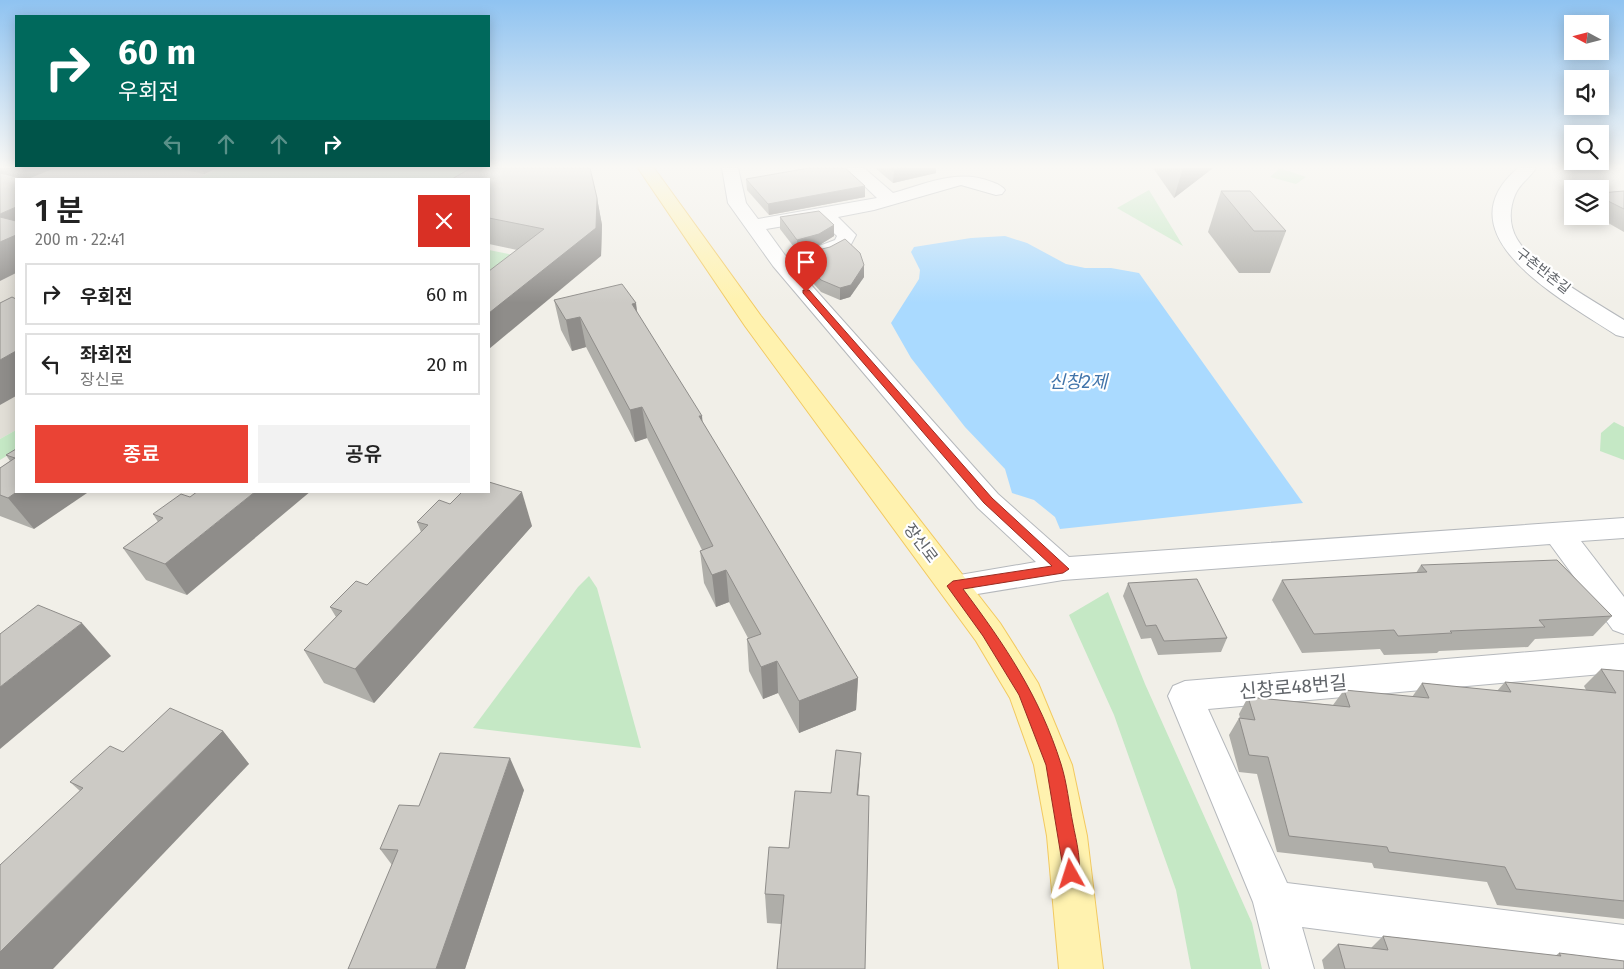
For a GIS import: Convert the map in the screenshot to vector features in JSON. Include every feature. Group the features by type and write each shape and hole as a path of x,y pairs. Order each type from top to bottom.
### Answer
{"main road":[{"name":"장신로","path":"678,213 753,321 988,632 1026,693 1053,765 1067,836 1081,969"}],"street":[{"path":"744,213 780,262 988,501 1063,569"},
{"path":"753,226 829,213"},
{"name":"구촌반촌길","path":"1502,213 1503,228 1512,247 1539,272 1624,330"},
{"path":"780,262 822,253 842,244 847,235 825,214"},
{"path":"953,586 1063,569 1624,528"},
{"path":"1559,534 1624,621"},
{"name":"신창로48번길","path":"1292,969 1274,902 1185,696 1624,658"},
{"path":"1274,902 1624,947"}],"shaded area":[{"path":"0,213 15,213 15,431 0,439"}],"green space":[{"path":"1126,213 1163,213 1183,246"},
{"path":"490,250 518,256 490,278"},
{"path":"1614,422 1624,427 1624,460 1600,451 1601,433"},
{"path":"15,431 15,451 0,460 0,439"},
{"path":"589,576 597,588 641,748 473,728 578,587"},
{"path":"1108,592 1145,684 1252,923 1262,969 1191,969 1176,890 1114,715 1069,615"}],"water":[{"name":"신창2제","path":"1005,236 1027,243 1066,264 1085,268 1111,268 1139,273 1303,503 1060,529 1055,517 1034,500 1012,493 1005,469 965,427 911,358 891,323 919,279 920,270 911,252 914,247 971,238"}],"building":[{"path":"490,213 596,213 596,228 490,312 490,270 544,229 490,218"},
{"path":"805,213 821,213 834,225 819,234 797,240 780,217"},
{"path":"1239,213 1270,213 1286,231 1254,231"},
{"path":"0,217 15,221 15,235 0,242"},
{"path":"845,239 860,253 864,265 851,285 840,288 821,280 798,255 830,247"},
{"path":"622,284 636,303 632,304 702,416 699,416 858,678 799,701 777,661 761,667 747,639 761,634 726,570 712,575 700,551 713,546 642,407 630,410 580,317 566,320 554,300"},
{"path":"12,297 15,298 15,352 0,360 0,303"},
{"path":"15,450 15,458 6,455"},
{"path":"15,458 15,493 8,498 0,495 0,468"},
{"path":"490,482 522,492 355,669 304,650 342,611 330,607 356,581 367,585 428,525 417,522 439,500 450,504 461,493 490,493"},
{"path":"195,493 254,493 165,564 123,548 163,518 153,514 181,494 190,497"},
{"path":"1557,560 1612,616 1539,620 1545,627 1450,631 1452,633 1398,636 1394,630 1314,634 1282,580 1427,572 1421,565"},
{"path":"1197,579 1227,638 1164,641 1156,625 1146,626 1128,583"},
{"path":"38,605 82,623 0,687 0,634"},
{"path":"1601,669 1624,671 1624,901 1516,889 1505,867 1389,852 1387,847 1289,836 1268,757 1249,755 1239,718 1255,720 1248,697 1350,707 1344,690 1429,698 1422,683 1511,692 1505,682 1616,693"},
{"path":"170,708 223,731 0,952 0,865 83,788 70,782 110,746 123,752"},
{"path":"836,750 861,753 857,795 869,796 865,969 777,969 784,895 765,894 769,847 789,848 795,791 831,793"},
{"path":"440,753 510,758 436,969 348,969 398,850 380,849 399,805 419,806"},
{"path":"1383,936 1561,956 1559,953 1624,961 1624,969 1345,969 1338,944 1388,950"}],"route":[{"path":"806,292 988,501 1008,517 1063,569 953,586 988,632 1026,693 1053,765 1067,836 1071,874"}]}
